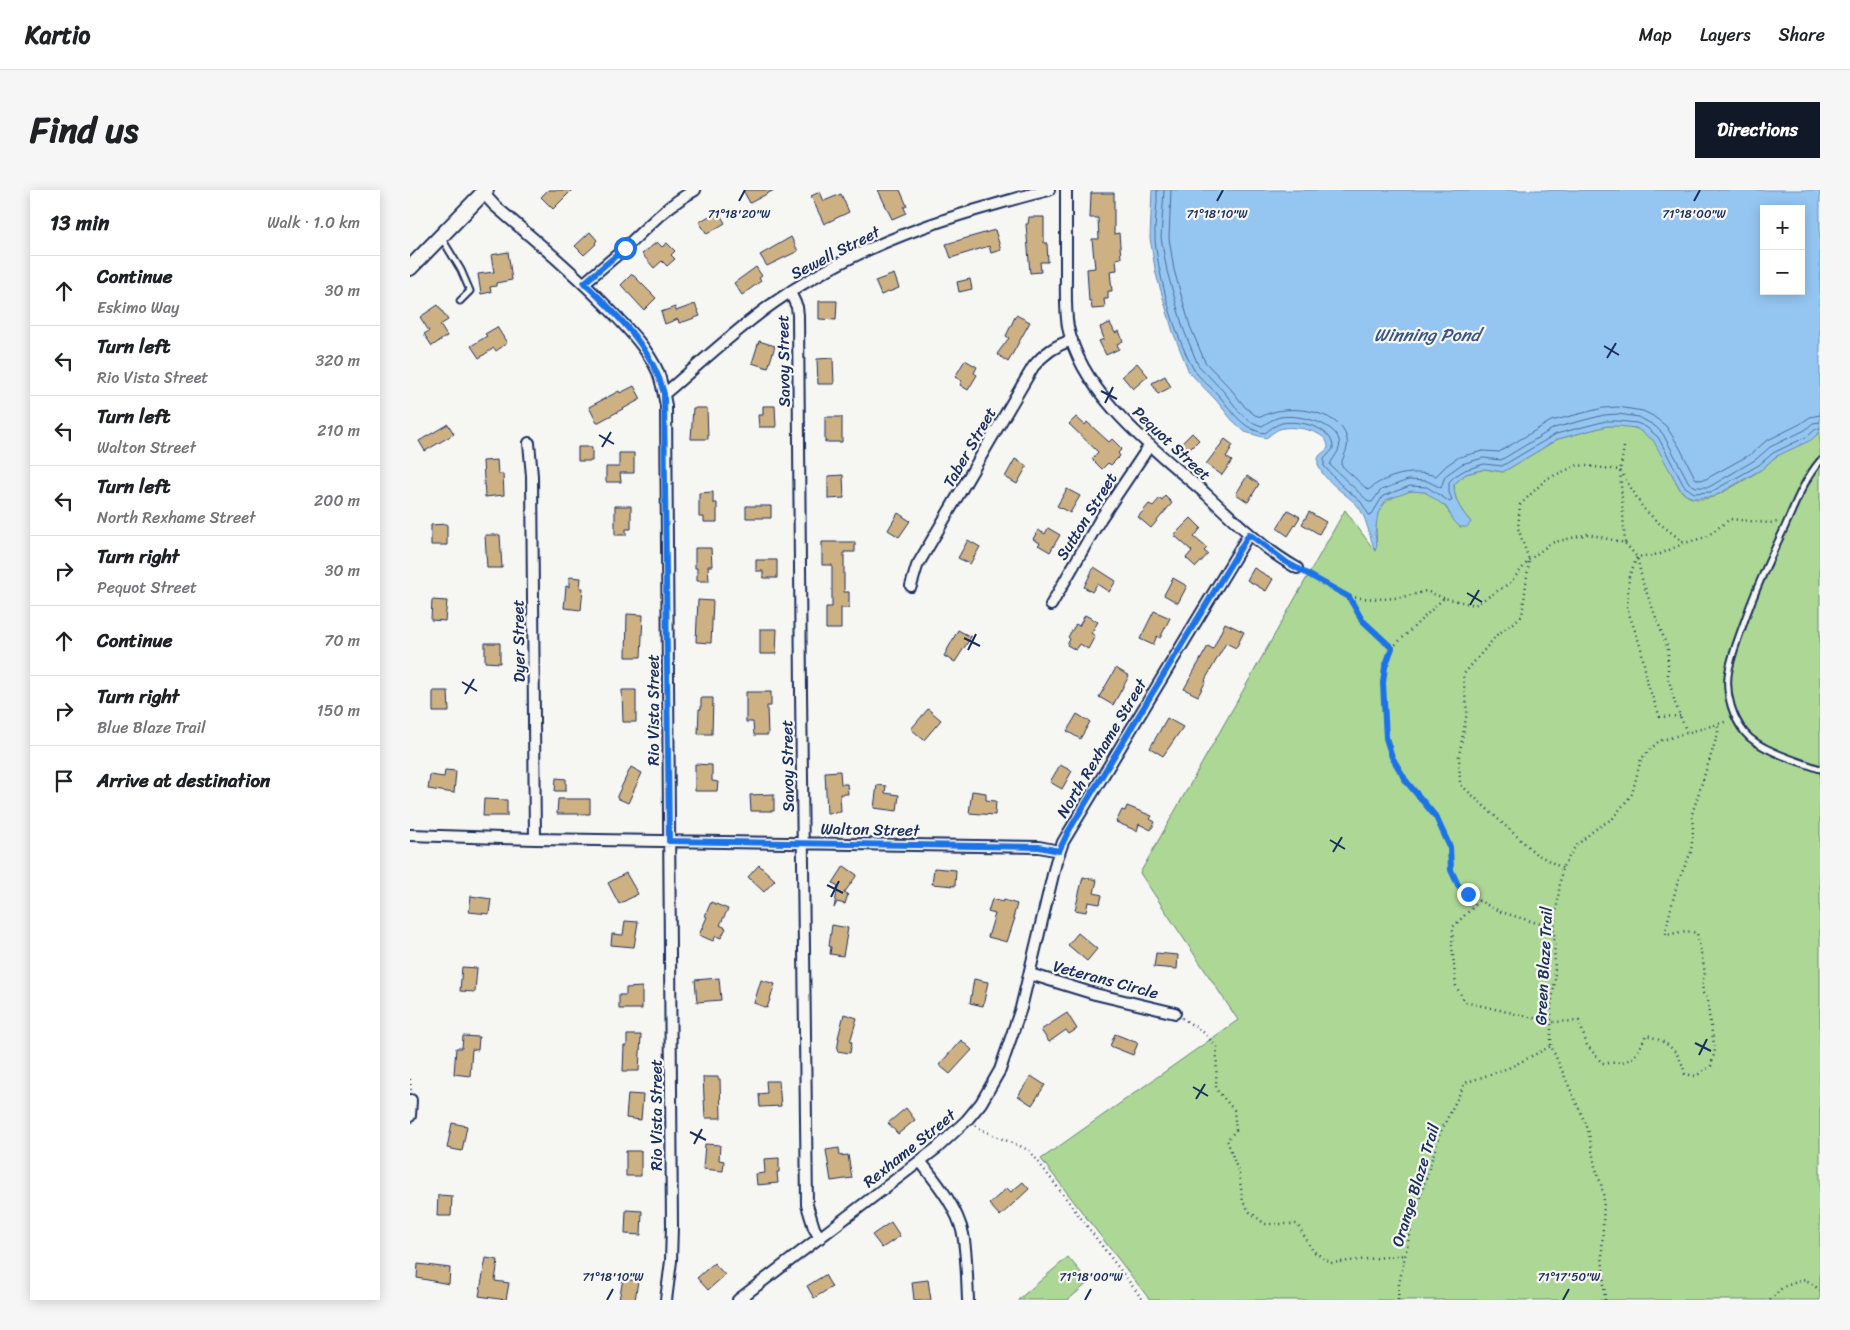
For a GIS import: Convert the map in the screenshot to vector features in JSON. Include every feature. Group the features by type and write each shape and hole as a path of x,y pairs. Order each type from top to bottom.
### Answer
{"main road":[{"path":"410,268 485,192"}],"street":[{"path":"584,283 614,258 658,215 695,190"},
{"name":"Sewell Street","path":"664,394 750,320 790,292 866,251 920,228 967,212 1048,190"},
{"name":"Pequot Street","path":"1066,190 1066,302 1068,327 1082,363 1096,387 1116,411 1150,445 1249,534 1297,568"},
{"name":"Rio Vista Street","path":"485,192 495,206 584,283 629,330 645,350 657,372 664,394 672,1226 666,1300"},
{"name":"Savoy Street","path":"790,292 795,301 798,315 808,1205 812,1222 820,1238"},
{"name":"Taber Street","path":"911,586 917,566 1039,359 1054,347 1072,340"},
{"name":"Dyer Street","path":"528,443 532,476 535,839"},
{"name":"Sutton Street","path":"1051,605 1102,518 1150,445"},
{"name":"North Rexhame Street","path":"1059,851 1068,832 1249,534"},
{"name":"Walton Street","path":"410,835 535,839 1039,847 1059,851"},
{"name":"Rexhame Street","path":"738,1300 944,1142 967,1120 981,1103 1000,1070 1022,1008 1059,851"},
{"name":"Veterans Circle","path":"1030,974 1095,994 1175,1013"},
{"path":"410,1116 411,1100"},
{"path":"920,1161 941,1189 958,1219 963,1234 968,1300"}],"lane":[{"path":"441,236 461,270 470,291 460,301"},
{"path":"1820,461 1806,481 1752,600 1730,666 1728,687 1730,704 1745,733 1758,743 1789,758 1820,769"}],"path":[{"path":"1624,447 1620,470 1625,543 1637,558 1643,583 1668,649 1668,677 1687,733"},
{"path":"1562,868 1534,853 1460,784 1459,756 1466,712 1463,675 1497,635 1522,616 1529,560 1518,528 1520,506 1546,479 1578,465 1620,470"},
{"path":"1620,470 1643,508 1660,524 1686,543"},
{"path":"1637,558 1660,554 1706,537 1730,519 1768,523 1787,522"},
{"path":"1297,568 1349,597 1376,600 1402,598 1426,591 1444,598 1476,604 1510,583 1529,560 1551,543 1588,534 1625,543"},
{"path":"1637,558 1629,578 1627,608 1641,648 1648,685 1660,717 1680,716"},
{"path":"1349,597 1362,620 1392,648"},
{"path":"1444,598 1392,648 1385,667 1383,683 1386,738 1392,757 1406,781 1436,817 1450,847 1451,870 1458,885 1468,894 1501,912 1554,928"},
{"name":"Green Blaze Trail","path":"1605,1300 1602,1253 1604,1198 1595,1166 1588,1129 1551,1046 1551,1006 1555,981 1554,928 1562,868 1575,847 1612,818 1632,794 1641,759 1659,741 1737,719"},
{"path":"1480,901 1453,927 1452,946 1456,986 1465,1002 1551,1022 1579,1022 1586,1045 1602,1063 1621,1063 1637,1055 1646,1035 1660,1039 1670,1045 1685,1074 1696,1076 1711,1066 1715,1050 1708,999 1703,993 1702,982 1705,973 1697,933 1686,931 1666,935 1676,884 1691,852 1694,830 1692,814 1718,733 1718,724"},
{"path":"1175,1013 1203,1032 1217,1047 1216,1089 1234,1110 1236,1130 1227,1140 1240,1174 1243,1202 1250,1212 1265,1224 1297,1224 1313,1251 1331,1263 1405,1256"},
{"name":"Orange Blaze Trail","path":"1398,1300 1398,1284 1412,1223 1440,1133 1465,1083 1511,1067 1551,1046"},
{"path":"967,1120 983,1131 1018,1144 1030,1151 1143,1300"},
{"path":"1770,1300 1783,1287 1805,1279 1820,1290"}],"green space":[{"path":"1607,426 1622,426 1643,431 1662,453 1682,491 1689,497 1699,499 1712,497 1730,488 1762,469 1777,456 1820,432 1820,1300 1150,1300 1041,1159 1238,1020 1140,873 1345,510 1375,551 1378,513 1391,498 1404,492 1418,491 1428,493 1446,507 1450,514 1470,521 1458,504 1454,489 1454,484 1466,474 1485,469 1503,472 1558,439"},
{"path":"1068,1257 1089,1282 1068,1300 1018,1300"}],"water":[{"name":"Winning Pond","path":"1152,190 1820,190 1820,432 1811,440 1775,457 1762,469 1713,497 1693,498 1686,495 1680,489 1653,440 1636,428 1607,426 1558,439 1503,472 1485,469 1466,474 1454,484 1458,504 1471,522 1467,527 1460,527 1446,507 1425,492 1411,491 1386,500 1378,513 1375,534 1377,545 1375,551 1360,509 1319,468 1318,461 1320,455 1328,448 1327,442 1323,437 1311,431 1296,428 1281,429 1266,438 1245,432 1189,372 1173,332 1156,274 1150,238"}],"building":[{"path":"548,190 572,190 553,209 541,197"},
{"path":"743,190 774,190 750,203"},
{"path":"878,190 900,190 907,206 904,207 906,213 892,219"},
{"path":"820,192 824,201 841,194 849,212 824,224 811,196"},
{"path":"1091,193 1114,193 1114,234 1119,233 1121,258 1116,259 1117,270 1110,271 1112,291 1108,291 1108,299 1104,299 1105,308 1092,309 1091,301 1089,301 1087,269 1095,268 1092,239 1099,239 1098,218 1090,218"},
{"path":"718,211 725,223 707,234 699,222"},
{"path":"1029,217 1044,217 1044,243 1047,243 1048,262 1040,262 1041,272 1030,273 1026,224 1028,224"},
{"path":"995,230 1001,250 991,253 989,246 951,258 946,244"},
{"path":"590,232 597,240 596,244 584,255 575,246"},
{"path":"791,237 798,251 767,266 760,255"},
{"path":"657,242 662,247 667,243 675,251 671,255 675,259 667,266 662,261 654,268 642,254"},
{"path":"508,252 512,280 496,283 496,286 490,287 491,292 481,294 478,274 494,272 491,255"},
{"path":"756,267 762,276 759,278 761,281 742,295 734,283"},
{"path":"632,274 656,298 644,310 621,285"},
{"path":"894,274 899,288 881,295 875,281"},
{"path":"970,279 972,289 959,292 957,282"},
{"path":"819,301 837,301 836,320 819,319"},
{"path":"695,304 700,316 679,323 678,319 665,324 661,312 675,307 676,311"},
{"path":"438,305 448,320 440,325 447,336 432,346 424,334 429,331 420,317"},
{"path":"1016,315 1030,322 1008,362 997,354 1009,338 1006,336"},
{"path":"1110,323 1115,333 1119,331 1123,341 1117,344 1119,349 1106,355 1099,341 1104,339 1100,327"},
{"path":"497,327 507,343 496,351 494,348 479,358 471,346"},
{"path":"759,341 775,346 768,368 752,363"},
{"path":"833,358 834,384 818,384 817,359"},
{"path":"965,360 977,367 974,373 977,375 968,390 960,385 962,381 955,377"},
{"path":"1137,363 1148,376 1133,389 1122,376"},
{"path":"1165,376 1171,387 1158,394 1152,383"},
{"path":"634,386 641,399 597,423 589,407 619,391 620,393"},
{"path":"763,406 775,406 776,427 759,427 758,415 763,415"},
{"path":"693,408 707,408 708,439 691,439"},
{"path":"825,417 842,417 842,442 825,442"},
{"path":"1076,417 1085,425 1087,422 1109,442 1112,439 1122,449 1118,453 1120,456 1111,465 1108,463 1102,469 1092,459 1098,452 1069,424"},
{"path":"448,424 454,434 425,451 419,441"},
{"path":"1192,433 1199,440 1189,450 1182,443"},
{"path":"1225,439 1233,445 1226,457 1232,461 1222,475 1206,464"},
{"path":"578,447 592,447 592,461 578,461"},
{"path":"619,453 634,453 634,473 620,473 621,482 606,482 606,467 619,467"},
{"path":"1015,459 1027,466 1017,484 1005,477"},
{"path":"497,460 498,474 503,474 504,495 485,497 483,461"},
{"path":"843,475 844,498 828,499 828,476"},
{"path":"1247,476 1259,484 1248,502 1236,494"},
{"path":"1067,489 1080,496 1070,513 1057,506"},
{"path":"713,492 713,503 717,503 717,522 704,522 704,517 699,517 699,493"},
{"path":"1165,496 1172,503 1151,528 1138,517 1149,504 1153,506 1160,498 1162,500"},
{"path":"615,506 631,506 631,529 626,529 626,535 615,535"},
{"path":"746,506 771,506 771,518 746,518"},
{"path":"1288,510 1300,517 1288,536 1277,528"},
{"path":"1309,512 1326,522 1319,534 1302,524"},
{"path":"898,513 910,521 899,537 888,530"},
{"path":"1191,518 1201,528 1194,537 1207,548 1204,551 1208,554 1196,567 1186,558 1192,551 1174,535"},
{"path":"447,524 447,545 431,545 431,525"},
{"path":"1048,528 1060,535 1050,552 1038,545 1040,543 1033,539 1038,530 1045,534"},
{"path":"485,535 500,535 502,568 487,568"},
{"path":"968,540 980,547 970,564 958,558"},
{"path":"822,542 855,542 855,552 844,552 844,592 849,592 849,608 841,608 841,629 826,629 826,607 832,607 832,565 822,565"},
{"path":"695,548 711,548 712,566 708,566 709,581 697,581"},
{"path":"756,560 777,560 777,578 763,578 763,571 756,571"},
{"path":"1094,567 1116,581 1109,592 1097,584 1092,592 1084,587"},
{"path":"1254,568 1273,579 1266,591 1247,580"},
{"path":"569,577 581,578 580,588 583,588 581,610 564,608 566,586 569,587"},
{"path":"1173,578 1187,586 1178,603 1164,595"},
{"path":"432,600 447,601 445,621 431,620"},
{"path":"698,600 713,601 711,643 696,642"},
{"path":"1154,611 1170,618 1160,638 1157,636 1153,645 1140,639"},
{"path":"627,614 643,615 641,657 626,657"},
{"path":"1085,615 1098,622 1091,633 1095,636 1088,649 1080,644 1076,650 1067,645 1070,639 1068,637 1076,624 1079,626"},
{"path":"1225,623 1244,632 1236,648 1226,643 1198,696 1184,689 1208,646 1213,649"},
{"path":"760,629 777,629 776,654 760,654"},
{"path":"958,630 971,637 955,662 944,656"},
{"path":"485,643 500,643 500,663 485,662"},
{"path":"1116,668 1129,676 1113,705 1099,697"},
{"path":"622,690 636,690 636,722 623,722"},
{"path":"433,691 448,691 449,712 433,712"},
{"path":"746,692 771,692 771,706 767,706 768,735 754,735 753,722 746,722"},
{"path":"701,698 713,698 712,734 698,734"},
{"path":"928,709 941,720 924,740 911,729"},
{"path":"1077,714 1090,722 1080,739 1067,731"},
{"path":"1167,718 1183,727 1163,756 1150,748"},
{"path":"695,764 712,765 712,781 718,782 717,791 695,791"},
{"path":"1060,765 1072,771 1062,789 1050,782"},
{"path":"631,767 642,773 628,803 617,798 617,796"},
{"path":"445,770 456,771 454,793 428,789 430,775 444,777"},
{"path":"840,771 841,784 847,784 848,794 840,794 841,812 827,813 825,772"},
{"path":"556,778 566,779 566,791 555,791"},
{"path":"877,785 886,786 885,793 899,795 897,811 874,808"},
{"path":"972,791 986,793 986,800 996,801 995,815 969,813"},
{"path":"774,794 774,811 751,811 750,795"},
{"path":"484,799 507,800 507,816 483,816"},
{"path":"558,799 590,799 590,814 557,814"},
{"path":"1127,806 1152,816 1150,819 1155,822 1151,830 1139,824 1137,831 1116,822 1122,810 1125,811"},
{"path":"759,865 775,880 764,892 748,877"},
{"path":"844,866 857,875 844,893 848,894 845,904 837,902 834,908 838,886 833,883"},
{"path":"934,868 956,870 955,886 932,884"},
{"path":"626,873 638,894 619,904 608,883"},
{"path":"1083,877 1097,880 1094,893 1102,895 1100,904 1088,902 1086,912 1075,910"},
{"path":"471,896 491,899 489,914 469,912"},
{"path":"992,899 1017,904 1013,918 1015,918 1007,942 988,937 995,914 988,912"},
{"path":"711,902 728,909 720,925 726,928 721,938 716,936 713,941 699,935"},
{"path":"625,921 638,922 634,947 611,945 612,934 623,935"},
{"path":"832,925 848,928 843,956 830,954 831,947 829,946"},
{"path":"1078,933 1097,949 1087,961 1068,945"},
{"path":"1156,953 1178,955 1177,969 1154,967"},
{"path":"462,967 477,968 475,992 460,991"},
{"path":"719,978 721,1000 697,1002 695,980"},
{"path":"974,979 988,982 983,1006 970,1003"},
{"path":"761,980 775,984 767,1008 754,1003"},
{"path":"642,987 642,1009 619,1009 619,995 626,995 626,988"},
{"path":"1067,1013 1077,1029 1069,1034 1066,1030 1049,1042 1041,1030"},
{"path":"844,1014 857,1018 850,1042 852,1042 850,1053 837,1051"},
{"path":"1115,1034 1138,1043 1133,1055 1110,1046"},
{"path":"627,1035 641,1035 639,1071 623,1071 624,1046 627,1046"},
{"path":"463,1036 479,1037 478,1050 472,1049 470,1076 454,1074 456,1048 462,1048"},
{"path":"961,1040 972,1050 950,1074 939,1065"},
{"path":"1031,1076 1045,1085 1032,1105 1018,1096"},
{"path":"703,1077 718,1077 720,1079 721,1118 705,1118"},
{"path":"766,1081 779,1081 781,1106 760,1107 759,1094 767,1093"},
{"path":"628,1094 643,1095 641,1120 626,1118"},
{"path":"906,1108 915,1120 898,1134 888,1123"},
{"path":"452,1123 467,1126 462,1151 447,1148"},
{"path":"705,1144 720,1145 719,1160 724,1161 723,1171 703,1169"},
{"path":"839,1148 840,1156 848,1155 852,1178 831,1181 826,1150"},
{"path":"626,1151 641,1151 641,1176 626,1176"},
{"path":"779,1158 778,1183 757,1185 756,1174 765,1173 764,1159"},
{"path":"1023,1182 1029,1189 1000,1216 989,1204 1007,1188 1011,1192"},
{"path":"438,1195 452,1196 451,1216 437,1216"},
{"path":"626,1210 642,1211 641,1235 625,1234"},
{"path":"891,1222 900,1236 882,1248 872,1235"},
{"path":"486,1258 498,1260 495,1281 509,1283 506,1300 479,1296"},
{"path":"714,1263 725,1275 708,1290 697,1278"},
{"path":"418,1264 450,1268 449,1284 417,1278"},
{"path":"825,1275 832,1287 814,1298 807,1286"},
{"path":"623,1279 638,1281 635,1300 619,1300"},
{"path":"928,1280 931,1300 914,1300 912,1282"}],"route":[{"path":"625,248 584,283 629,330 645,350 661,382 666,406 669,841 1039,847 1059,851 1068,832 1249,534 1286,562 1349,597 1362,620 1392,648 1385,667 1383,683 1386,738 1392,757 1406,781 1436,817 1450,847 1451,870 1458,885 1468,894"}]}
